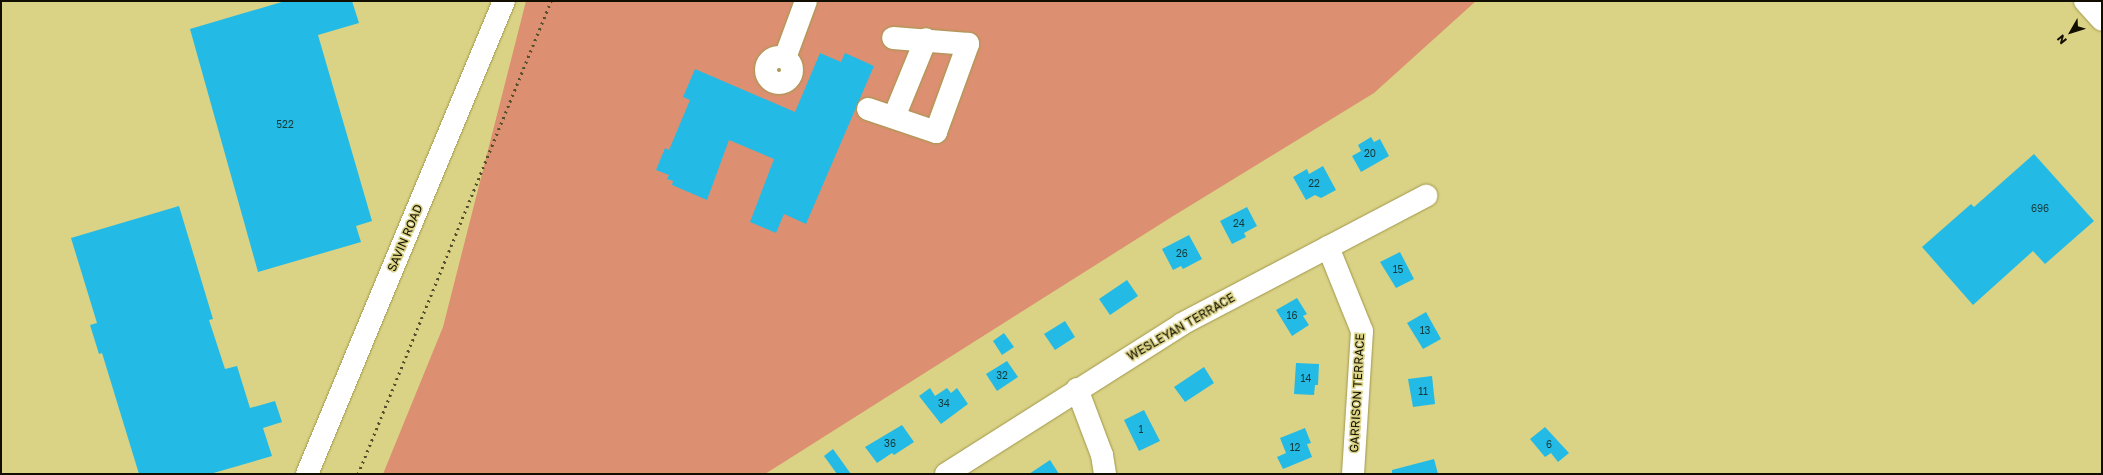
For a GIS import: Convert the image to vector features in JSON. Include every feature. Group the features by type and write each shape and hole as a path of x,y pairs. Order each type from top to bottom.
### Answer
{"street":[{"name":"SAVIN ROAD","path":"307,474 504,1"},
{"path":"785,58 806,1"},
{"path":"2085,1 2102,20"},
{"path":"868,109 936,132 968,44 893,38"},
{"path":"894,118 926,40"},
{"name":"WESLEYAN TERRACE","path":"946,474 1077,389 1182,324 1426,196"},
{"name":"GARRISON TERRACE","path":"1328,247 1362,331 1353,474"},
{"path":"1077,389 1102,455 1105,474"}],"shaded area":[{"path":"526,1 1476,1 1374,93 1170,218 765,474 383,474 443,327"}],"building":[{"path":"285,1 352,1 359,23 318,35 372,221 356,226 361,242 258,272 190,29"},
{"path":"820,53 841,62 845,53 874,66 806,224 784,214 776,233 750,222 774,159 729,140 707,200 672,185 673,181 667,179 669,175 656,170 665,148 669,150 690,100 683,97 695,69 795,112"},
{"path":"1371,137 1374,142 1380,139 1389,156 1361,172 1352,156 1361,151 1358,145"},
{"path":"2034,154 2094,221 2045,264 2033,251 1973,305 1922,247 1971,204 1974,207"},
{"path":"1323,166 1336,190 1321,198 1315,195 1306,200 1293,177 1307,169 1309,174"},
{"path":"179,206 213,319 209,320 225,369 237,366 250,408 275,401 282,422 263,428 272,456 210,474 139,474 102,353 99,354 90,325 97,323 71,238"},
{"path":"1247,207 1257,226 1244,233 1246,237 1232,244 1220,221"},
{"path":"1189,235 1202,259 1183,269 1181,266 1173,270 1162,249"},
{"path":"1400,252 1414,279 1396,288 1380,262"},
{"path":"1127,280 1138,296 1110,315 1099,299"},
{"path":"1297,298 1307,314 1303,316 1309,325 1292,336 1276,310"},
{"path":"1426,312 1441,339 1423,349 1407,323"},
{"path":"1065,321 1075,337 1055,350 1044,334"},
{"path":"1004,333 1014,347 1002,355 993,341"},
{"path":"1007,361 1018,377 997,391 986,374"},
{"path":"1296,363 1319,364 1318,385 1315,385 1314,395 1294,394"},
{"path":"1204,367 1214,383 1185,402 1174,387"},
{"path":"1432,376 1435,404 1413,407 1408,379"},
{"path":"930,388 935,396 947,388 951,393 957,388 968,404 941,424 919,396"},
{"path":"1144,410 1160,441 1139,451 1124,420"},
{"path":"902,425 914,442 894,455 892,453 877,463 865,447"},
{"path":"1545,427 1569,453 1558,462 1551,453 1545,457 1530,439"},
{"path":"1305,428 1311,443 1307,444 1312,457 1283,469 1277,457 1286,453 1280,438"},
{"path":"833,449 851,474 837,474 824,456"},
{"path":"1434,459 1438,474 1392,474 1392,470"},
{"path":"1050,460 1059,474 1029,474"}],"railway":[{"path":"358,474 551,1"}]}
